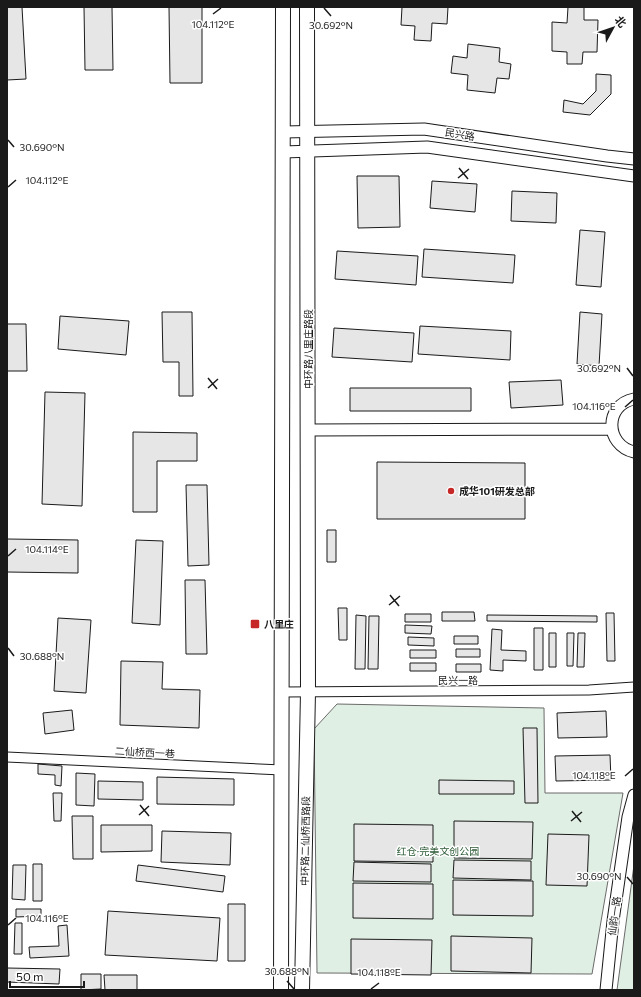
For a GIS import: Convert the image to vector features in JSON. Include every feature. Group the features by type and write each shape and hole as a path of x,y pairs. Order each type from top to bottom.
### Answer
{"main road":[{"path":"281,990 283,692 283,7"},
{"name":"中环路八里庄路段","path":"307,7 308,692"},
{"name":"中环路二仙桥西路段","path":"302,990 308,692"}],"street":[{"name":"民兴路","path":"284,132 424,129 634,159"},
{"name":"民兴路","path":"284,152 427,147 634,176"},
{"path":"634,400 622,404 612,419 614,438 627,451 634,452"},
{"path":"308,430 612,429"},
{"name":"民兴一路","path":"283,692 590,690 634,687"},
{"name":"二仙桥西一巷","path":"7,757 282,770"},
{"name":"仙韵一路","path":"606,990 613,921 626,832 634,795"}],"green space":[{"name":"红仓·完美文创公园","path":"337,704 544,708 545,793 623,793 592,974 317,973 314,729"},
{"path":"634,865 634,990 617,990"}],"building":[{"path":"7,7 22,7 26,79 7,80"},
{"path":"84,7 112,7 113,70 85,70"},
{"path":"169,7 202,7 202,83 170,83"},
{"path":"402,7 448,7 447,24 432,23 431,41 414,40 415,26 401,25"},
{"path":"568,7 584,7 584,20 598,20 597,52 583,52 582,64 567,64 567,52 552,51 552,22 567,23"},
{"path":"468,44 500,48 499,62 511,64 509,79 497,78 495,93 467,90 468,75 451,73 453,56 467,58"},
{"path":"596,74 611,75 611,94 590,115 563,112 564,100 583,104 596,91"},
{"path":"357,176 399,176 400,227 358,228"},
{"path":"432,181 477,184 475,212 430,208"},
{"path":"512,191 557,193 556,223 511,221"},
{"path":"580,230 605,232 601,287 576,285"},
{"path":"424,249 515,255 513,283 422,277"},
{"path":"337,251 418,256 416,285 335,279"},
{"path":"162,312 192,312 193,396 179,396 179,362 163,362"},
{"path":"580,312 602,314 599,366 577,364"},
{"path":"60,316 129,321 126,355 58,349"},
{"path":"7,324 26,324 27,371 7,371"},
{"path":"420,326 511,331 510,360 418,354"},
{"path":"334,328 414,333 412,362 332,357"},
{"path":"561,380 563,405 511,408 509,382"},
{"path":"350,388 471,388 471,411 350,411"},
{"path":"45,392 85,393 82,506 42,504"},
{"path":"133,432 197,433 197,461 157,461 157,512 133,512"},
{"name":"成华101研发总部","path":"377,462 525,463 525,519 377,519"},
{"path":"186,485 207,485 209,565 188,566"},
{"path":"327,530 336,530 336,562 327,562"},
{"path":"7,539 78,540 78,573 7,572"},
{"path":"136,540 163,541 160,625 132,623"},
{"path":"185,580 205,580 207,654 186,654"},
{"path":"338,608 347,608 347,640 339,640"},
{"path":"442,612 474,612 475,621 442,621"},
{"path":"606,613 614,613 615,661 607,661"},
{"path":"405,614 431,614 431,622 405,622"},
{"path":"356,615 366,616 365,669 355,669"},
{"path":"487,615 597,616 597,622 487,621"},
{"path":"369,616 379,616 378,669 368,669"},
{"path":"58,618 91,620 86,693 54,691"},
{"path":"405,625 432,626 431,634 405,633"},
{"path":"534,628 543,628 543,670 534,670"},
{"path":"492,629 502,630 501,650 526,651 526,661 503,660 503,671 490,670"},
{"path":"549,633 556,633 556,667 549,667"},
{"path":"567,633 574,633 573,666 567,666"},
{"path":"578,633 585,633 584,667 577,667"},
{"path":"454,636 478,636 478,644 454,644"},
{"path":"408,637 434,638 434,646 408,645"},
{"path":"456,649 480,649 480,657 456,657"},
{"path":"410,650 436,650 436,658 410,658"},
{"path":"121,661 163,662 162,689 200,690 199,728 120,725"},
{"path":"410,663 436,663 436,671 410,671"},
{"path":"456,664 481,664 481,672 456,672"},
{"path":"72,710 74,730 45,734 43,713"},
{"path":"606,711 607,737 558,738 557,713"},
{"path":"523,728 537,728 538,803 525,803"},
{"path":"610,755 611,780 556,781 555,756"},
{"path":"38,764 62,766 61,786 55,785 55,775 38,774"},
{"path":"76,773 95,774 94,806 76,805"},
{"path":"157,777 234,779 234,805 157,804"},
{"path":"439,780 514,781 514,794 439,794"},
{"path":"98,781 143,782 143,800 98,799"},
{"path":"53,793 62,793 61,821 54,821"},
{"path":"72,816 93,816 93,859 73,859"},
{"path":"454,821 533,822 532,859 454,858"},
{"path":"354,824 433,825 433,862 354,861"},
{"path":"101,825 152,825 152,851 101,852"},
{"path":"162,831 231,833 230,865 161,862"},
{"path":"548,834 589,835 587,886 546,885"},
{"path":"454,860 531,861 531,880 453,878"},
{"path":"354,862 431,864 431,882 353,881"},
{"path":"33,864 42,864 42,901 33,901"},
{"path":"13,865 26,865 25,900 12,899"},
{"path":"138,865 225,876 223,892 136,881"},
{"path":"453,880 533,881 533,916 453,915"},
{"path":"353,883 433,884 433,919 353,918"},
{"path":"228,904 245,904 245,961 228,961"},
{"path":"16,909 41,909 41,916 16,917"},
{"path":"108,911 220,918 217,961 105,955"},
{"path":"15,923 22,923 22,954 14,954"},
{"path":"67,925 69,956 30,958 29,947 59,946 58,926"},
{"path":"451,936 532,938 531,973 451,971"},
{"path":"351,939 432,940 431,975 351,974"},
{"path":"7,968 60,969 59,984 7,982"},
{"path":"81,974 101,974 101,989 81,990"},
{"path":"104,975 137,975 137,990 105,990"}],"place":[{"name":"成华101研发总部","path":"451,491"},
{"name":"八里庄","path":"255,624"}]}
